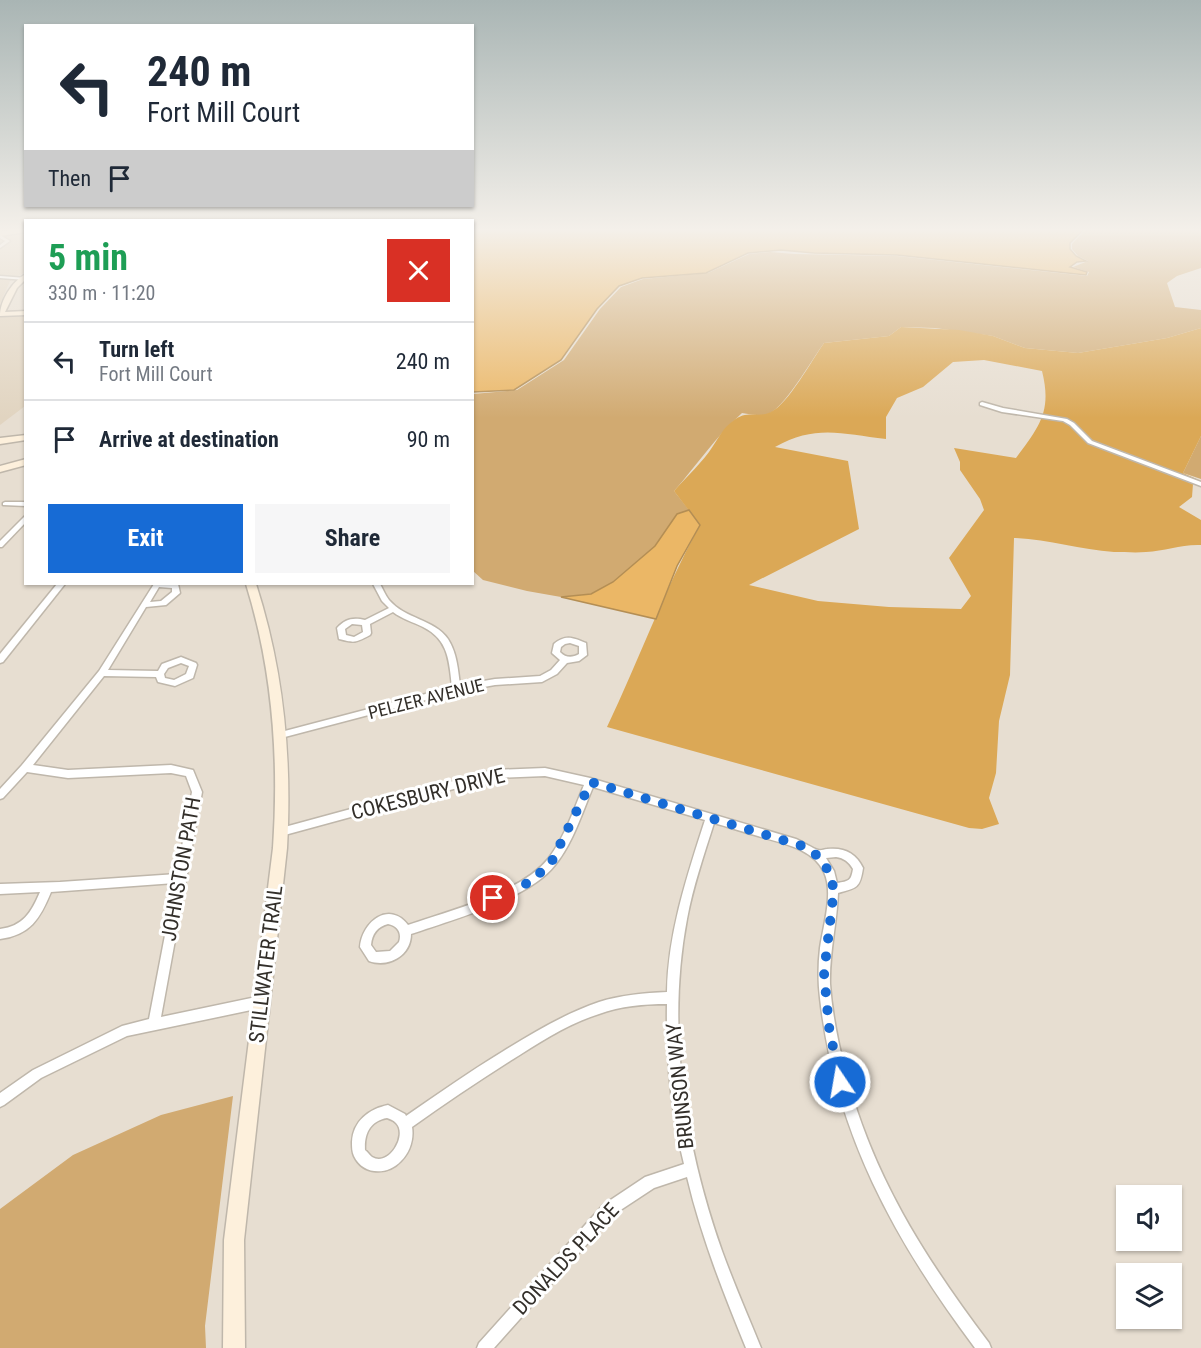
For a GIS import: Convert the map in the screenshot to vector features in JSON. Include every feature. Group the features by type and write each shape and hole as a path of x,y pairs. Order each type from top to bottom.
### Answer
{"street":[{"path":"0,313 8,305 11,292"},
{"path":"0,313 24,313"},
{"path":"982,404 1002,410 1065,420 1090,442 1201,484"},
{"path":"4,440 24,429"},
{"path":"4,440 24,437"},
{"path":"0,471 24,462"},
{"path":"4,504 24,504"},
{"path":"0,545 24,519"},
{"path":"0,660 60,585"},
{"path":"0,795 25,768 102,673 156,585"},
{"path":"144,605 163,603 176,593 175,586 166,585"},
{"name":"STILLWATER TRAIL","path":"234,1348 234,1240 284,791 281,735 265,634 251,585"},
{"path":"378,585 386,602 393,609 429,626 438,632 447,643 452,657 456,689"},
{"path":"366,623 393,609"},
{"name":"PELZER AVENUE","path":"281,735 456,689 495,682 542,679 554,672 565,660"},
{"path":"102,673 160,674"},
{"name":"JOHNSTON PATH","path":"25,768 68,774 171,769 190,773 197,792 154,1023"},
{"name":"COKESBURY DRIVE","path":"281,832 494,774 545,772 591,782 796,843 818,855"},
{"path":"406,931 515,890 541,874 558,852 591,782"},
{"name":"BRUNSON WAY","path":"711,818 683,912 672,998 677,1088 690,1169 723,1273 754,1348"},
{"path":"818,855 842,853 849,856 858,868 856,880 851,885 834,889"},
{"path":"818,855 829,870 834,889 824,973 829,1027 844,1099 871,1168 904,1233 927,1271 984,1348"},
{"path":"1,892 180,878"},
{"path":"0,934 12,932 31,921 37,913 47,888"},
{"path":"405,1124 517,1049 576,1015 622,1000 646,997 672,998"},
{"path":"0,1101 37,1074 126,1030 261,1002"},
{"path":"388,1111 401,1117 405,1124 406,1142 395,1159 378,1167 363,1160 357,1145 361,1128 373,1115 388,1111"},
{"name":"DONALDS PLACE","path":"484,1348 608,1210 650,1182 690,1169"}],"shaded area":[{"path":"0,292 5,292 0,304"},
{"path":"474,292 613,292 597,309 561,360 514,390 474,392"},
{"path":"616,292 1170,292 1175,307 1201,310 1201,328 1167,338 1078,353 1025,348 993,336 935,328 901,327 889,336 824,343 781,404 766,415 742,413 724,431 674,491 689,510 677,514 655,546 613,582 591,594 561,597 483,580 474,572 474,394 517,390 564,360 600,309"},
{"path":"0,310 24,310 24,407 0,425"},
{"path":"901,327 959,330 993,336 1025,348 1078,353 1167,338 1201,328 1201,436 1183,473 1201,481 1193,484 1192,497 1179,507 1201,520 1201,545 1146,552 1114,552 1014,538 1010,675 999,721 996,773 989,798 999,824 982,829 969,828 607,727 700,525 674,491 705,458 722,432 738,417 766,414 778,407 792,391 824,343 889,336","holes":["984,360 1042,371 1046,397 1042,418 1032,437 1016,458 954,448 960,462 960,470 980,499 984,510 949,558 971,596 961,609 889,607 818,601 749,585 859,529 848,461 775,447 803,435 829,432 886,439 886,417 897,398 923,387 953,362"]},
{"path":"1201,436 1201,479 1183,473"},
{"path":"689,510 700,525 677,566 656,619 561,597 591,594 613,582 655,546 677,514"},
{"path":"233,1096 205,1326 206,1348 0,1348 0,1209 73,1155 161,1115"}],"route":[{"path":"493,898 530,882 551,863 591,782 806,847 824,861 834,889 824,973 829,1027 840,1082"}]}
